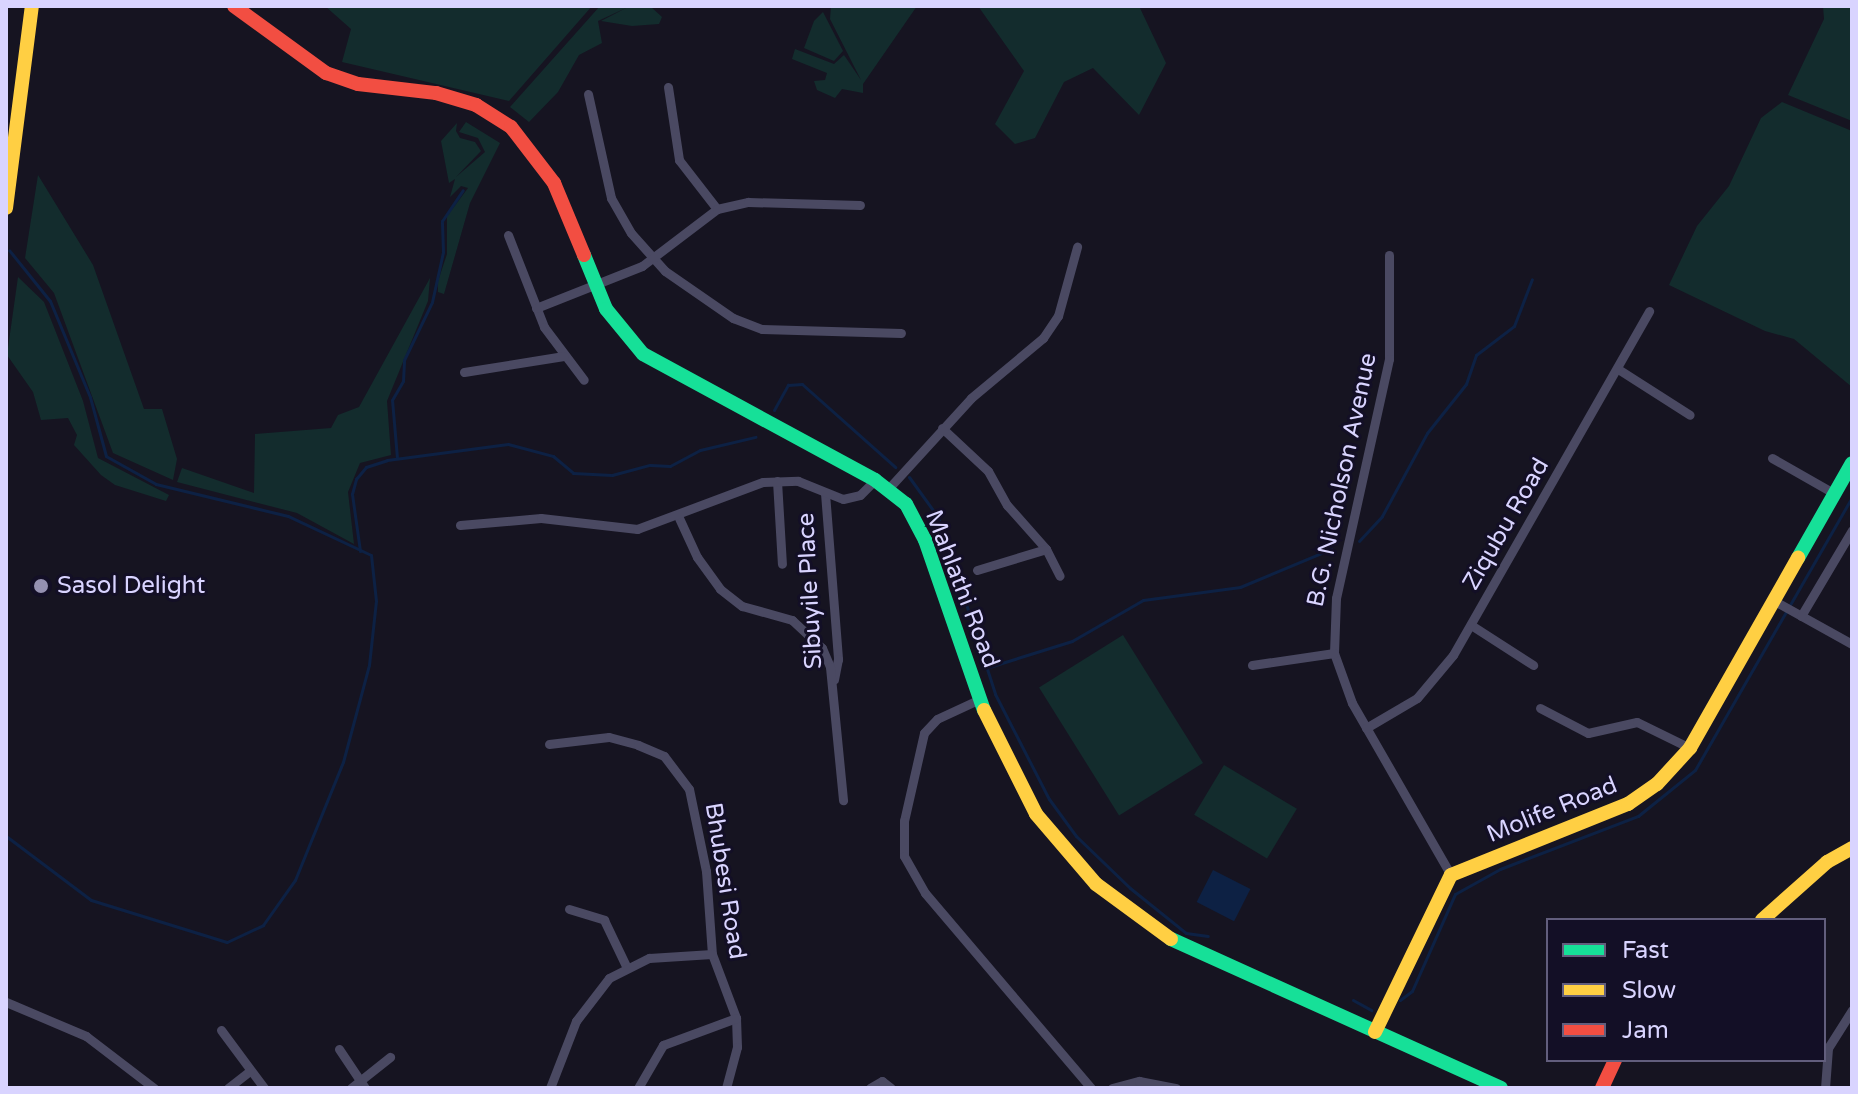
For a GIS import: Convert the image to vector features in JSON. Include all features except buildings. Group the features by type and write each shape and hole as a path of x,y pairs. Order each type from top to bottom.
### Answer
{"street":[{"path":"6,208 32,6"},
{"name":"Mahlathi Road","path":"234,6 326,73 358,84 436,93 476,105 511,127 554,183 595,285 621,333 664,370 881,484 906,504 925,540 995,740 1036,814 1096,884 1145,924 1194,952 1501,1088"},
{"path":"668,87 679,160 717,209"},
{"path":"588,94 611,198 654,259 748,325 777,332 901,333"},
{"path":"536,308 654,259 717,209 748,202 860,205"},
{"path":"508,235 536,308 564,356 584,380"},
{"path":"460,525 541,518 637,529 679,518 744,487 777,481 798,481 825,493 854,497 881,484 1043,338 1058,316 1077,247"},
{"name":"B.G. Nicholson Avenue","path":"1389,255 1389,359 1336,598 1334,653 1366,728 1451,875"},
{"name":"Ziqubu Road","path":"1366,728 1424,691 1471,625 1649,311"},
{"path":"464,372 564,356"},
{"path":"1618,369 1690,415"},
{"path":"942,428 979,460 1007,505 1046,549 1060,576"},
{"path":"1772,458 1835,494"},
{"name":"Molife Road","path":"1451,875 1628,804 1657,784 1690,748 1777,602 1852,463"},
{"path":"777,481 782,564"},
{"name":"Sibuyile Place","path":"825,493 838,659 832,688"},
{"path":"679,518 697,557 720,589 742,606 792,620 817,641 830,667 843,800"},
{"path":"1798,614 1852,530"},
{"path":"977,570 1046,549"},
{"path":"1777,602 1852,644"},
{"path":"1471,625 1533,665"},
{"path":"1252,665 1334,653"},
{"path":"980,699 937,719 924,733 904,821 904,856 925,893 1091,1088"},
{"path":"1540,708 1588,733 1637,722 1690,748"},
{"name":"Bhubesi Road","path":"549,744 621,740 652,750 678,770 696,812 712,954 736,1018 737,1047 726,1088"},
{"path":"1764,918 1827,862 1852,848"},
{"path":"1375,1032 1451,875"},
{"path":"569,909 604,920 626,966"},
{"path":"550,1088 576,1021 601,987 626,966 649,958 712,954"},
{"path":"6,1002 86,1036 154,1088"},
{"path":"1825,1088 1828,1048 1852,1010"},
{"path":"638,1088 650,1061 670,1040 736,1018"},
{"path":"221,1030 264,1088"},
{"path":"339,1049 363,1084"},
{"path":"351,1088 363,1084 390,1057"},
{"path":"1602,1088 1614,1062"},
{"path":"228,1088 250,1071"},
{"path":"870,1088 882,1081 891,1088"},
{"path":"1112,1088 1139,1081 1176,1088"}],"green space":[{"path":"325,6 592,6 509,101 342,62 351,29"},
{"path":"600,6 650,6 662,17 659,24 632,26 601,21 628,7 598,21 602,43 579,55 558,92 529,122 510,107"},
{"path":"831,6 917,6 863,84 863,93 842,89 835,98 817,90 814,81 825,80 827,73 792,59 795,49 834,64 844,55 861,80 830,19"},
{"path":"978,6 1139,6 1166,63 1139,115 1093,68 1064,82 1035,138 1015,144 995,124 1024,71"},
{"path":"1823,6 1852,6 1852,121 1788,95 1824,19"},
{"path":"823,12 843,51 834,61 804,48 814,21"},
{"path":"1782,102 1852,131 1852,387 1794,339 1765,331 1669,285 1697,226 1729,186 1761,118"},
{"path":"466,122 500,143 470,203 444,294 438,292 438,281 447,254 447,216 468,188 461,186 450,197 455,179 449,183 441,141 457,123 456,131 460,138 475,142 481,151 456,177 485,152 478,138 459,132"},
{"path":"38,175 93,265 144,409 162,409 177,459 173,480 113,453 54,293 25,258"},
{"path":"18,277 44,302 83,401 98,458 169,495 166,501 115,485 101,475 74,445 77,435 68,418 41,420 33,392 7,355"},
{"path":"430,278 428,301 387,401 391,455 360,463 348,492 354,544 297,513 177,482 182,468 254,493 255,434 331,428 338,415 359,407"},
{"path":"1123,635 1203,763 1119,816 1039,687"},
{"path":"1224,765 1297,809 1267,858 1194,815"}],"water":[{"path":"1213,870 1250,889 1234,921 1197,902"}],"waterway":[{"path":"397,458 392,400 403,381 404,360 432,302 443,252 442,221 463,190"},
{"path":"6,836 91,900 227,942 263,925 295,880 343,762 369,665 376,601 371,555 288,516 156,484 106,456 90,397 50,301 9,250"},
{"path":"1359,541 1382,516 1427,433 1466,384 1476,355 1514,326 1532,279"},
{"path":"774,410 788,385 802,384 895,467"},
{"path":"360,551 352,494 356,479 366,467 387,460 508,444 553,456 573,473 612,475 650,465 670,466 700,450 755,437"},
{"path":"909,477 938,517 995,694 1049,799 1076,836 1130,888 1186,933 1208,936"},
{"path":"1400,1000 1412,991 1455,894 1500,869 1638,816 1695,770 1852,497"},
{"path":"989,667 1072,641 1143,600 1240,587 1331,549"},
{"path":"1353,1000 1371,1010"}],"traffic: fast":[{"path":"584,255 606,309 643,354 875,480 906,504 925,540 984,710"},
{"path":"1798,558 1852,463"},
{"path":"1171,939 1501,1088"}],"traffic: slow":[{"path":"6,208 32,6"},
{"path":"1375,1032 1451,875 1628,804 1657,784 1690,748 1798,558"},
{"path":"984,710 1036,814 1096,884 1171,939"},
{"path":"1764,918 1827,862 1852,848"}],"traffic: jam":[{"path":"234,6 326,73 358,84 436,93 476,105 511,127 554,183 584,255"},
{"path":"1602,1088 1614,1062"}],"place":[{"name":"Sasol Delight","path":"41,586"}]}
